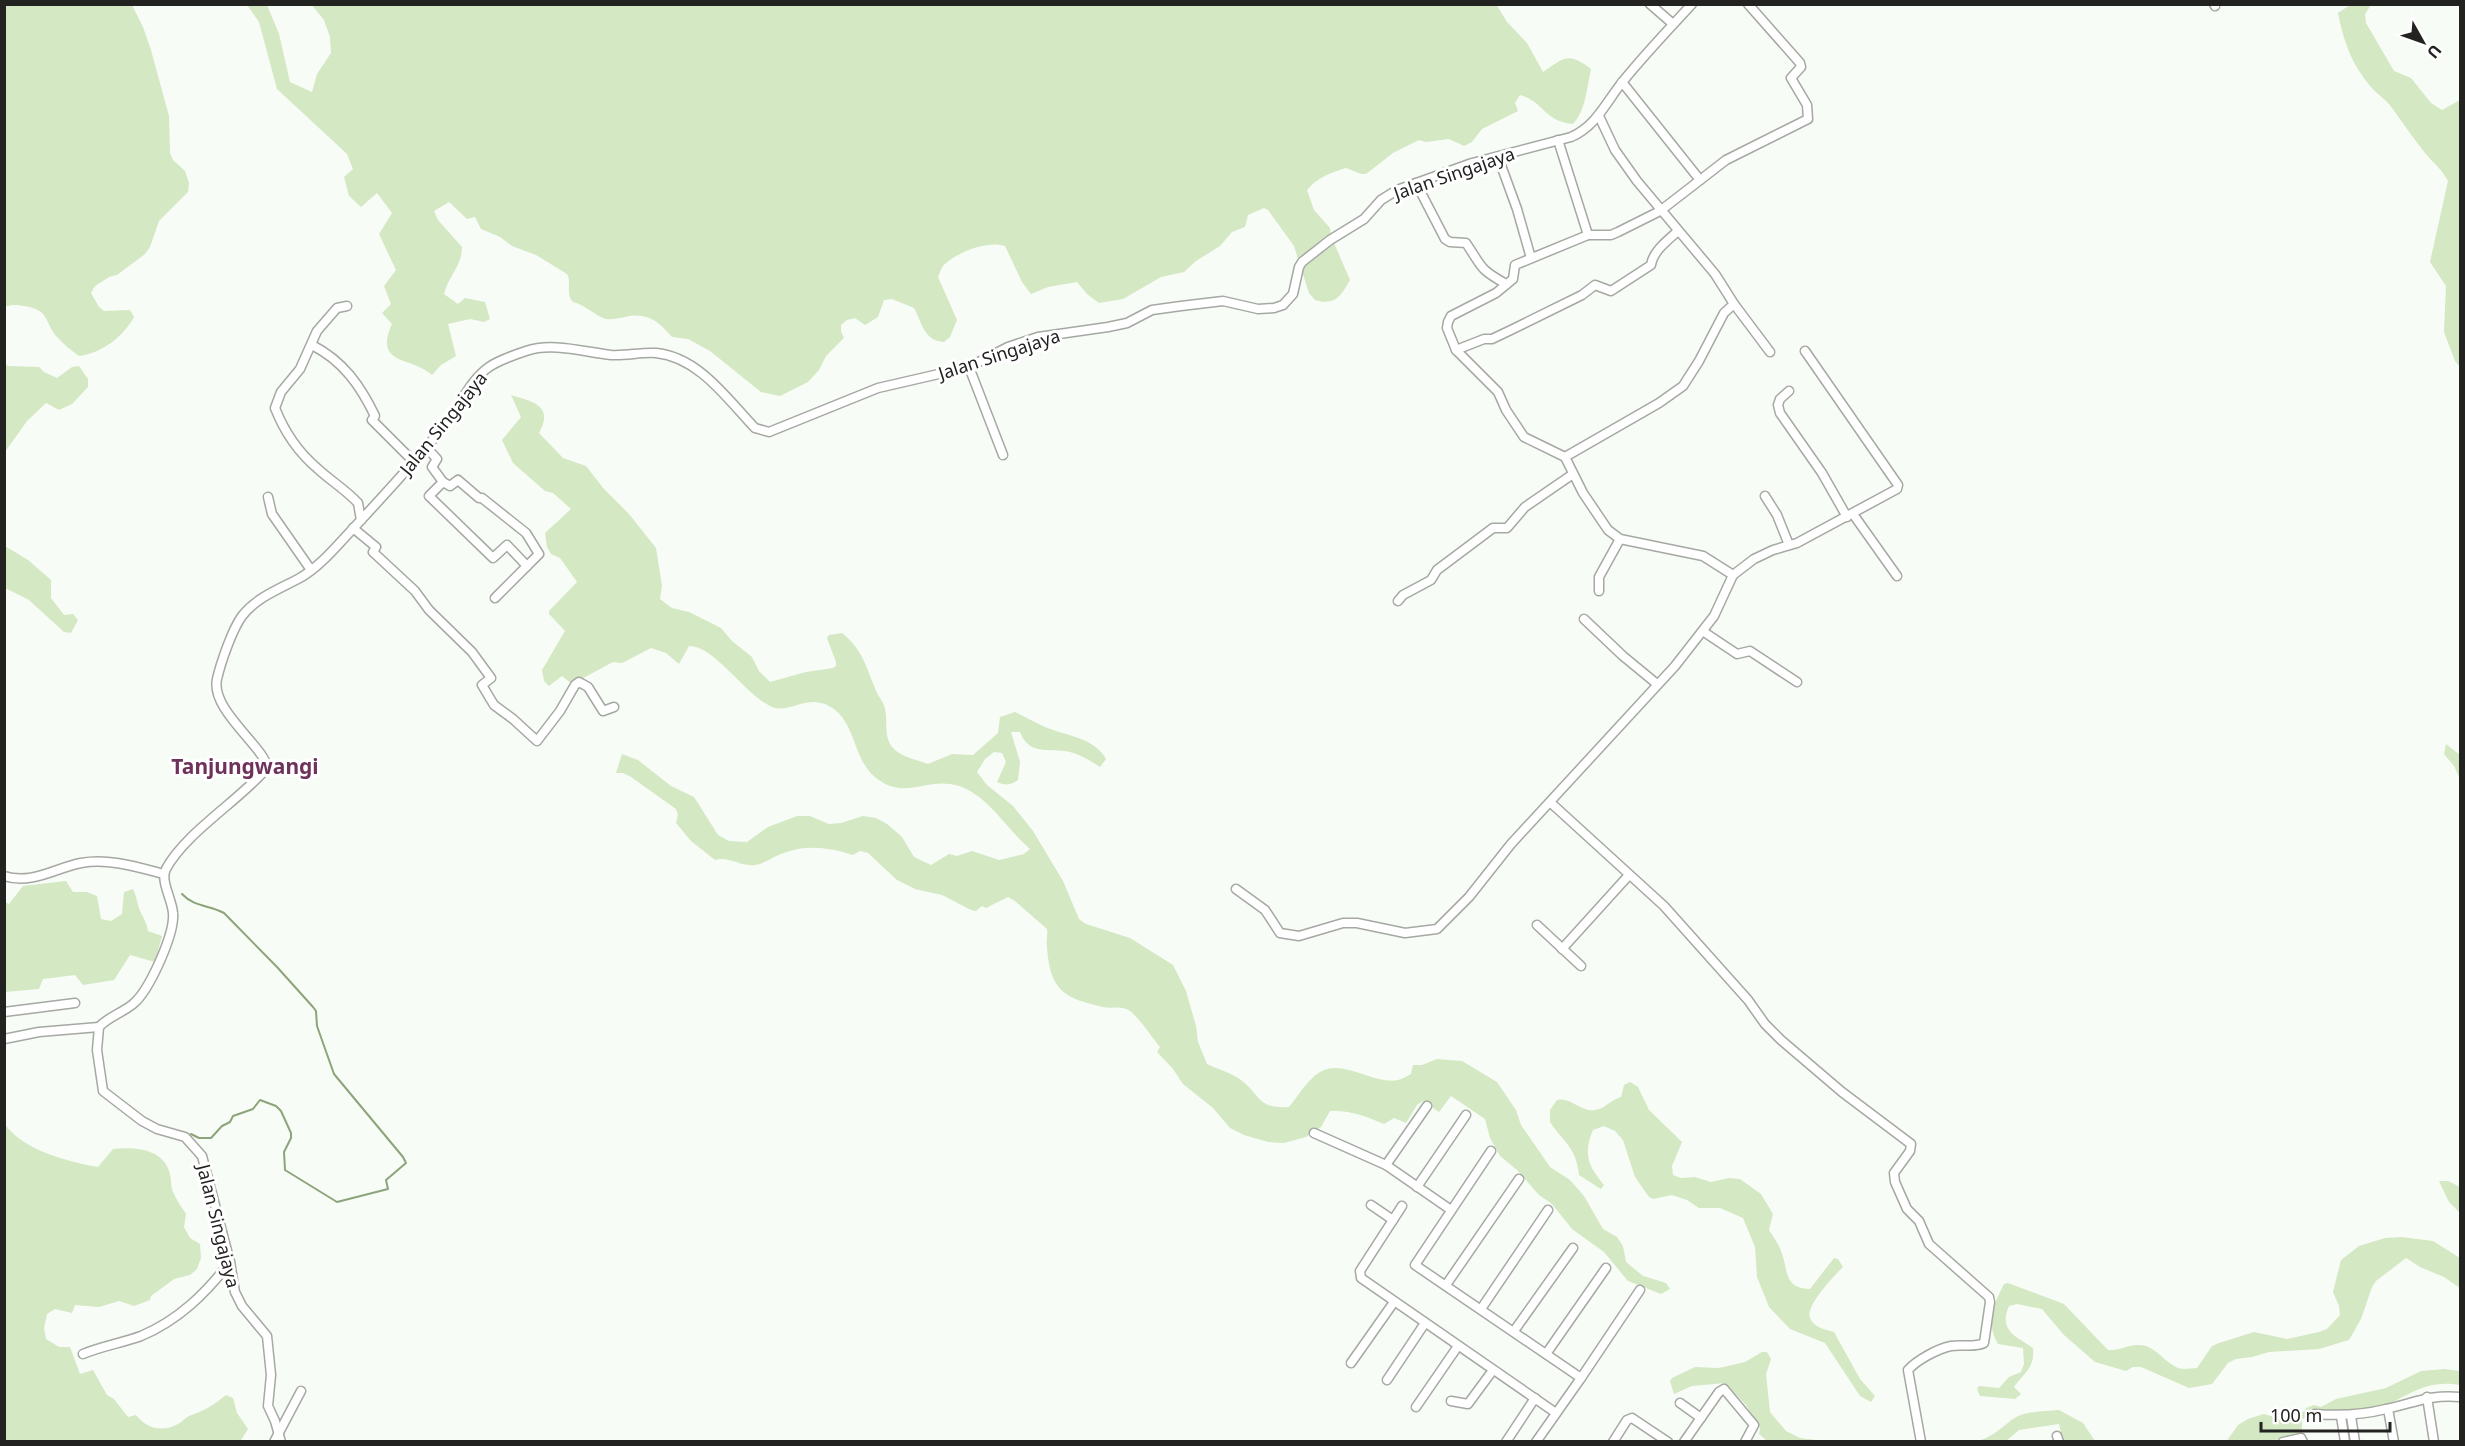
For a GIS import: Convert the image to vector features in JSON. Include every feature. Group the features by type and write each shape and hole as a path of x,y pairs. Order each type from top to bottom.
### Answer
{"street":[{"path":"1650,4 1673,24"},
{"name":"Jalan Singajaya","path":"164,874 183,848 267,768 263,756 230,716 217,689 217,679 243,615 278,588 311,570 353,528 426,447 488,368 526,351 542,347 618,356 657,353 680,360 696,369 755,428 769,432 878,388 969,367 1008,347 1038,338 1108,327 1127,322 1152,310 1223,301 1258,309 1274,309 1283,305 1293,294 1302,262 1330,240 1364,219 1389,194 1472,164 1578,134 1599,116 1622,82 1692,4"},
{"path":"1733,575 1703,556 1620,539 1601,522 1565,458 1524,437 1506,410 1498,392 1456,350 1448,322 1451,316 1496,293 1514,277 1513,267 1588,235 1611,235 1660,211 1726,160 1808,119 1807,105 1791,78 1801,67 1800,63 1748,4"},
{"path":"1622,82 1655,120 1669,142 1700,180"},
{"path":"1599,116 1615,150 1660,211 1715,274 1770,352"},
{"path":"1558,140 1588,235"},
{"path":"1498,157 1531,258"},
{"path":"1416,183 1445,238 1450,243 1466,243 1486,274 1506,284"},
{"path":"1456,350 1513,330 1582,295 1595,285 1611,291 1651,265 1652,258 1657,251 1678,231"},
{"path":"1565,458 1659,403 1683,386 1724,313 1734,304"},
{"path":"347,306 336,309 317,331 300,369 281,392 275,408 280,422 295,444 316,468 358,503 360,520"},
{"path":"312,345 337,361 356,381 375,416 372,420 413,461"},
{"path":"1236,889 1260,905 1269,915 1277,931 1289,936 1299,936 1343,923 1357,923 1405,933 1430,931 1437,928 1469,897 1511,844 1551,803 1704,632 1733,575 1754,559 1790,545 1850,515 1894,491 1898,486 1805,351"},
{"path":"969,367 1003,455"},
{"path":"1789,392 1778,405 1780,413 1850,515 1898,576"},
{"path":"426,447 437,459 432,467 442,482 450,486 458,480 526,533 539,555 495,598"},
{"path":"1398,601 1431,580 1437,570 1493,528 1507,528 1525,507 1573,474"},
{"path":"442,482 429,496 493,558 507,545 527,566"},
{"path":"1765,496 1778,515 1790,545"},
{"path":"268,497 272,514 311,570"},
{"path":"353,528 376,547 373,552 415,591 429,610 480,661 491,678 482,685 494,705 537,741 560,711 574,685 579,682 588,687 603,711 614,706"},
{"path":"1599,591 1599,577 1620,539"},
{"path":"1584,619 1657,684"},
{"path":"1704,632 1737,654 1750,651 1797,682"},
{"path":"1551,803 1678,922 1781,1040 1842,1092 1911,1144 1910,1151 1894,1173 1895,1182 1905,1204 1919,1221 1929,1244 1958,1272 1986,1293 1990,1302 1984,1343 1951,1346 1909,1369 1921,1442"},
{"path":"4,876 24,879 81,864 116,862 164,874 173,914 171,933 165,951 136,1000 99,1027 39,1032 4,1039"},
{"path":"1562,949 1629,875"},
{"path":"1537,925 1581,966"},
{"path":"4,1012 75,1003"},
{"name":"Jalan Singajaya","path":"99,1027 97,1050 102,1089 142,1121 157,1129 182,1135 198,1150 204,1162 230,1262 232,1281 239,1300 267,1336 271,1375 268,1406 280,1437"},
{"path":"1386,1165 1427,1106"},
{"path":"1418,1187 1466,1115"},
{"path":"1314,1133 1386,1165 1451,1210"},
{"path":"1491,1151 1415,1265 1581,1378"},
{"path":"1446,1286 1519,1179"},
{"path":"1371,1205 1393,1220"},
{"path":"1402,1206 1359,1274 1394,1302 1556,1413"},
{"path":"1481,1309 1548,1210"},
{"path":"1514,1331 1573,1248"},
{"path":"83,1354 101,1346 140,1336 173,1318 208,1290 230,1262"},
{"path":"1546,1354 1606,1268"},
{"path":"1536,1442 1640,1290"},
{"path":"1351,1363 1394,1302"},
{"path":"1387,1380 1425,1323"},
{"path":"1416,1407 1458,1346"},
{"path":"1450,1401 1468,1404 1492,1370"},
{"path":"1684,1442 1719,1392 1724,1389 1754,1425 1745,1442"},
{"path":"274,1442 280,1437 301,1391"},
{"path":"2427,1397 2434,1442"},
{"path":"2315,1414 2351,1416 2388,1409 2427,1397 2460,1397"},
{"path":"1506,1442 1535,1398"},
{"path":"1680,1403 1701,1418"},
{"path":"2388,1409 2394,1442"},
{"path":"2341,1416 2345,1442"},
{"path":"2351,1416 2355,1442"},
{"path":"1614,1442 1627,1420 1632,1418 1668,1442"},
{"path":"2283,1442 2301,1438 2303,1442"}],"green space":[{"path":"5,4 132,5 151,50 169,116 170,153 173,160 185,171 189,183 188,192 159,221 150,247 145,254 117,275 95,286 91,293 104,311 130,310 134,317 111,343 88,354 79,356 64,345 38,310 16,305 5,307"},
{"path":"311,4 1496,4 1507,22 1527,43 1543,72 1567,58 1577,60 1591,69 1581,112 1573,124 1550,116 1534,102 1520,95 1515,103 1518,111 1482,129 1472,142 1464,146 1449,139 1426,142 1419,140 1393,153 1366,174 1346,168 1315,182 1307,190 1314,210 1330,228 1331,236 1350,280 1344,291 1332,301 1315,300 1309,293 1294,246 1268,210 1264,208 1248,215 1245,227 1232,232 1220,246 1196,261 1184,272 1161,277 1123,299 1099,303 1077,282 1048,287 1031,294 1022,282 1005,246 982,246 965,251 951,260 942,267 938,277 957,320 950,337 944,342 937,341 928,335 914,308 892,299 884,300 878,317 865,325 855,318 841,325 844,338 826,356 819,370 808,382 780,396 761,392 710,351 688,339 672,337 652,319 633,316 606,319 573,302 569,295 567,274 536,255 512,246 500,237 481,229 475,217 467,219 449,202 434,211 438,220 462,247 460,260 444,294 458,304 465,298 485,302 490,319 484,322 470,319 448,324 456,356 441,365 432,375 391,354 387,347 387,337 392,324 382,313 391,304 384,286 396,270 379,234 392,213 377,193 361,207 349,196 344,177 353,169 347,154 277,89 259,22 247,5 267,5 279,34 290,82 312,92 317,74 331,53 330,37 324,20"},
{"path":"2350,5 2371,5 2365,14 2366,23 2394,71 2411,78 2431,103 2442,110 2460,100 2460,367 2455,361 2444,332 2446,286 2430,262 2448,181 2390,105 2374,91 2354,62 2346,44 2338,13"},
{"path":"5,364 39,367 57,378 72,367 79,366 88,379 88,387 72,404 59,410 46,403 27,421 5,452"},
{"path":"511,395 539,406 544,417 539,433 563,458 586,466 656,548 662,586 660,599 672,608 689,612 721,628 732,641 752,657 759,671 770,682 836,666 827,638 829,635 842,633 859,652 883,703 888,740 897,752 905,756 928,764 952,754 973,755 998,733 1000,717 1015,712 1045,727 1079,738 1101,752 1106,759 1100,767 1070,752 1038,749 1028,744 1020,732 1011,732 1020,762 1018,780 1008,784 997,782 1006,762 1002,753 994,752 985,759 977,772 987,785 1013,806 1033,831 1063,881 1079,919 1086,924 1130,938 1173,965 1186,991 1198,1042 1207,1064 1238,1078 1264,1103 1289,1107 1311,1079 1329,1069 1348,1070 1389,1081 1411,1074 1413,1065 1422,1065 1437,1059 1462,1061 1497,1082 1516,1110 1521,1125 1550,1167 1570,1180 1584,1196 1603,1229 1617,1237 1623,1246 1626,1262 1643,1276 1666,1283 1670,1289 1661,1294 1628,1281 1604,1252 1572,1229 1552,1204 1539,1195 1517,1170 1500,1156 1490,1138 1485,1119 1451,1096 1439,1112 1423,1101 1417,1105 1406,1123 1394,1118 1384,1124 1358,1114 1330,1111 1321,1127 1306,1137 1284,1143 1268,1142 1244,1135 1230,1128 1213,1108 1183,1084 1157,1052 1160,1047 1130,1011 1124,1008 1106,1008 1089,1004 1061,990 1051,973 1047,929 1008,897 986,908 982,906 976,911 971,910 942,895 915,889 897,880 868,853 860,851 853,855 826,849 799,849 755,865 725,859 715,860 691,841 676,823 678,815 676,809 631,777 623,773 616,773 622,754 638,760 671,786 694,797 718,835 729,841 747,842 768,827 797,816 810,816 829,824 863,816 876,818 887,824 902,837 914,857 931,865 949,854 957,856 972,851 999,860 1024,854 1030,849 994,810 974,793 962,787 940,783 904,788 885,784 875,777 862,760 838,712 829,706 813,702 785,708 772,707 751,692 709,653 699,648 689,646 679,664 666,653 651,648 622,663 613,662 572,684 562,676 549,686 544,681 542,670 565,631 549,614 549,611 577,582 560,558 551,554 547,547 545,533 571,509 553,493 545,491 513,463 502,440 521,417"},
{"path":"5,546 28,560 51,580 51,598 64,615 73,614 78,620 71,633 64,632 29,600 5,588"},
{"path":"2446,744 2460,755 2460,779 2454,766 2444,754"},
{"path":"66,881 73,892 87,892 97,896 101,919 111,921 122,914 124,892 133,889 148,931 162,936 155,962 130,955 114,980 83,985 75,975 43,979 39,989 5,992 5,902 9,904 23,886"},
{"path":"1630,1082 1638,1087 1649,1110 1682,1142 1672,1166 1673,1175 1681,1178 1695,1177 1711,1182 1729,1178 1740,1179 1761,1194 1773,1214 1769,1230 1780,1248 1791,1282 1801,1288 1810,1289 1834,1258 1838,1259 1843,1267 1816,1299 1810,1318 1817,1326 1834,1332 1860,1379 1875,1396 1871,1402 1860,1396 1825,1343 1790,1329 1769,1307 1757,1277 1755,1247 1743,1218 1720,1208 1699,1208 1687,1200 1672,1195 1653,1199 1649,1197 1635,1177 1623,1140 1615,1131 1604,1126 1593,1130 1588,1153 1594,1172 1604,1185 1601,1189 1579,1175 1578,1166 1569,1146 1550,1122 1550,1110 1557,1100 1567,1101 1585,1109 1599,1109 1621,1097 1624,1085"},
{"path":"5,1124 13,1133 34,1148 74,1162 98,1167 113,1149 129,1148 153,1153 165,1163 173,1191 186,1214 184,1227 190,1238 200,1244 201,1258 197,1269 190,1275 174,1279 151,1296 150,1300 134,1306 119,1301 99,1307 75,1305 72,1313 55,1309 47,1314 44,1328 46,1339 59,1347 70,1347 80,1374 93,1370 107,1395 114,1399 128,1417 136,1415 155,1428 172,1427 226,1395 233,1398 237,1413 248,1429 241,1440 230,1442 5,1441"},
{"path":"2439,1181 2448,1181 2460,1187 2460,1213 2449,1202"},
{"path":"2402,1237 2433,1241 2460,1258 2460,1288 2444,1277 2406,1258 2376,1281 2361,1319 2349,1340 2319,1349 2269,1352 2236,1359 2228,1363 2212,1384 2189,1388 2141,1367 2133,1367 2126,1371 2095,1362 2064,1335 2042,1309 2017,1304 2009,1306 2006,1322 2015,1336 2033,1348 2031,1365 2014,1387 2021,1394 2015,1399 1980,1396 1977,1389 1979,1386 1999,1388 2009,1377 2021,1372 2024,1364 2023,1348 1998,1344 1992,1329 1994,1306 2004,1284 2008,1283 2064,1304 2108,1350 2136,1345 2146,1346 2178,1368 2197,1368 2212,1346 2254,1332 2287,1339 2327,1329 2340,1315 2333,1292 2341,1260 2359,1246 2385,1238"},
{"path":"1762,1352 1767,1352 1771,1359 1766,1374 1770,1412 1786,1431 1800,1438 1824,1441 1767,1441 1759,1434 1760,1428 1746,1405 1725,1383 1692,1386 1674,1394 1670,1381 1672,1378 1695,1367 1719,1368 1745,1362"},
{"path":"2445,1369 2460,1371 2460,1385 2425,1387 2364,1415 2309,1416 2302,1419 2302,1436 2268,1441 2226,1442 2238,1425 2248,1419 2264,1414 2280,1419 2298,1418 2306,1408 2314,1405 2321,1407 2336,1399 2386,1388 2421,1371"},
{"path":"2059,1410 2083,1423 2095,1441 2063,1441 2059,1424 2019,1430 2006,1441 1977,1441 1990,1436 2020,1415"}],"waterway":[{"path":"182,894 197,904 224,913 313,1007 316,1011 317,1026 334,1074 406,1163 386,1180 388,1189 337,1202 285,1170 284,1152 291,1133 281,1111 276,1106 260,1100 253,1109 233,1116 230,1122 222,1126 211,1138 199,1138 191,1134"}],"district":[{"name":"Tanjungwangi","path":"245,766"}]}
